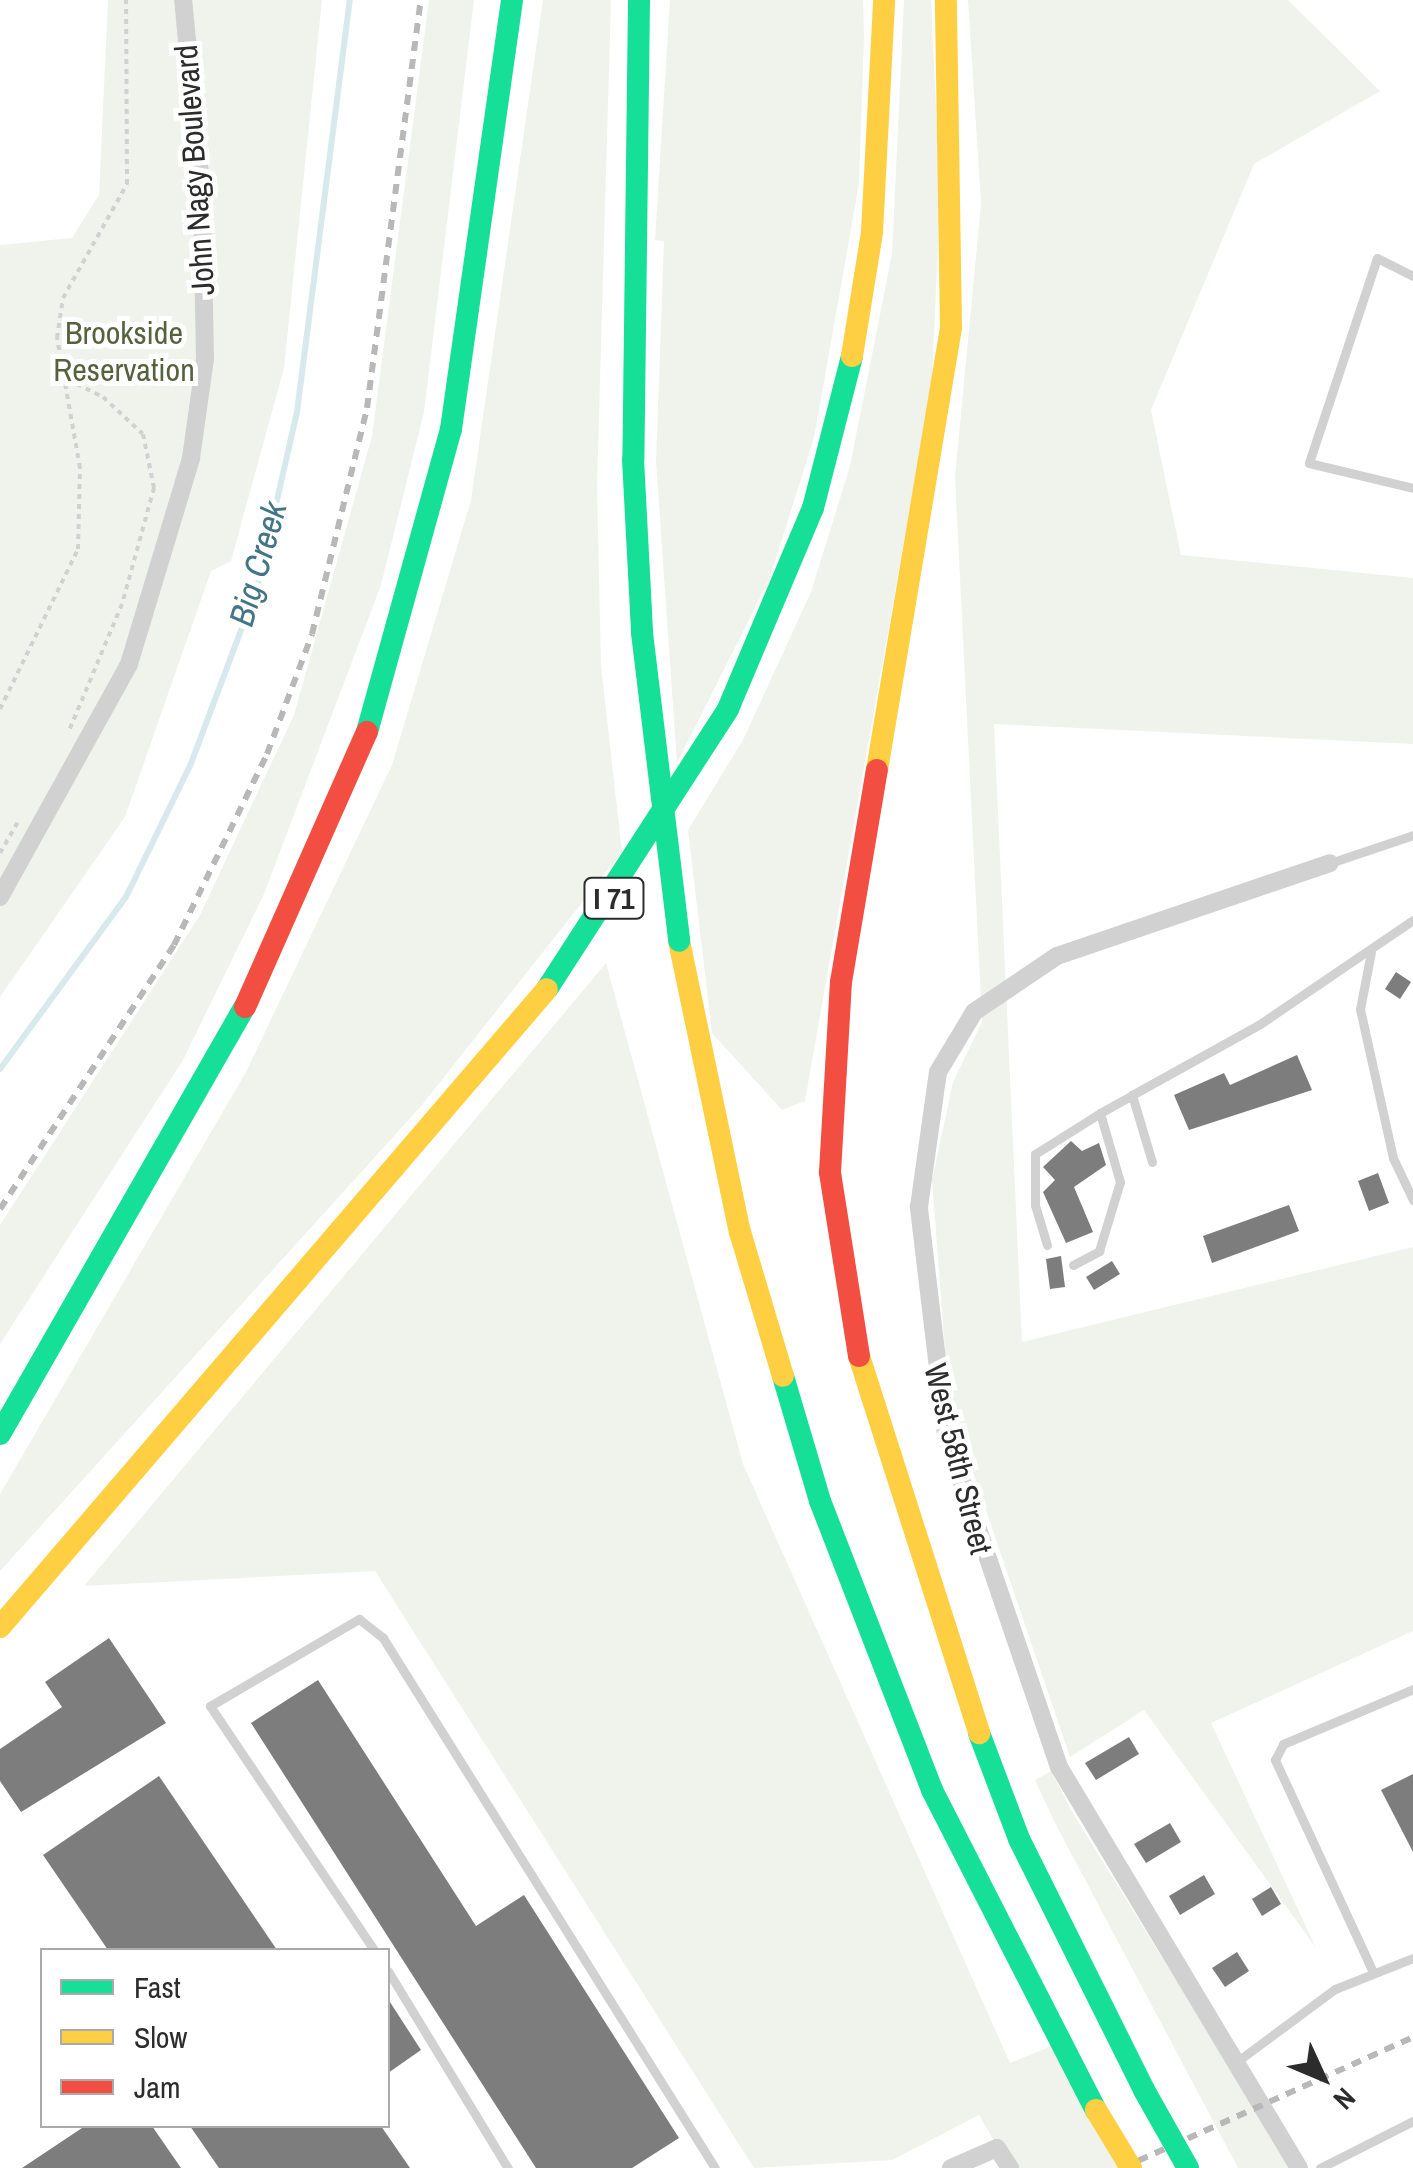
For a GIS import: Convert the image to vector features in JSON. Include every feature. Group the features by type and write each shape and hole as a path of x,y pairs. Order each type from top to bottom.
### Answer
{"highway":[{"path":"0,1434 232,1040 363,747 451,430 512,0"},
{"path":"639,0 633,459 642,633 679,942 740,1232 820,1501 932,1790 1096,2110 1131,2168"},
{"name":"I 71","path":"0,1627 550,986 728,709 801,542 852,364 872,232 884,0"},
{"path":"946,0 951,328 840,982 830,1172 860,1364 942,1633 1020,1839 1144,2090 1188,2168"}],"street":[{"name":"John Nagy Boulevard","path":"0,897 128,664 191,458 205,358 202,196 183,0"},
{"name":"West 58th Street","path":"1299,2168 1059,1767 990,1584 946,1435 919,1207 938,1072 974,1012 1057,956 1330,863"},
{"path":"951,2168 997,2148 1010,2168"}],"lane":[{"path":"1413,276 1376,258 1309,463 1413,488"},
{"path":"1330,863 1413,835"},
{"path":"1047,1245 1035,1205 1036,1154 1372,949 1413,920"},
{"path":"1372,949 1360,1009 1393,1158 1413,1200"},
{"path":"1132,1095 1152,1162"},
{"path":"1074,1265 1099,1250 1120,1182 1100,1113"},
{"path":"373,1948 210,1706 359,1619 383,1638 715,2168"},
{"path":"1374,1972 1275,1760 1283,1744 1413,1689"},
{"path":"1235,2063 1335,1989 1413,1958"},
{"path":"390,1974 508,2168"},
{"path":"1320,2168 1413,2121"}],"path":[{"path":"0,709 78,549 80,468 59,374 63,298 118,209 131,160 126,0"},
{"path":"59,374 103,397 143,434 154,488 122,604 62,744"},
{"path":"0,852 29,804"}],"green space":[{"name":"Brookside Reservation","path":"108,0 322,0 284,368 231,561 211,571 125,817 0,997 0,245 72,238 99,195"},
{"path":"429,0 474,0 424,412 381,585 264,894 183,1060 0,1344 0,1225 200,915 294,715 372,436"},
{"path":"543,0 611,0 597,485 601,666 622,852 422,1105 0,1571 0,1494 246,1072 392,765 471,500"},
{"path":"670,0 863,0 864,37 859,184 814,438 769,580 677,763 656,462 664,241 655,240"},
{"path":"904,0 931,0 940,196 932,382 805,1101 782,1110 712,1033 688,830 743,740 811,592 850,466 892,254"},
{"path":"968,0 1288,0 1380,91 1254,164 1151,410 1181,555 1413,578 1413,744 994,724 1022,1342 1413,1247 1413,1631 1211,1723 1316,1948 1144,1710 1070,1757 949,1402 932,1180 953,1082 982,1022 955,477 981,203"},
{"path":"606,963 743,1464 1010,2063 1059,2043 1131,2168 1010,2168 979,2115 892,2160 754,2168 375,1571 84,1586"},
{"path":"1051,1771 1074,1815 1292,2168 1238,2168 1055,1823 1035,1780"}],"building":[{"path":"1396,972 1411,982 1400,999 1385,989"},
{"path":"1297,1055 1312,1090 1189,1130 1174,1095 1224,1073 1230,1085"},
{"path":"1071,1141 1082,1151 1099,1143 1106,1165 1074,1187 1093,1232 1066,1243 1043,1192 1055,1180 1043,1167"},
{"path":"1378,1173 1389,1203 1369,1211 1358,1181"},
{"path":"1289,1205 1299,1231 1212,1263 1203,1236"},
{"path":"1061,1256 1065,1287 1050,1289 1046,1259"},
{"path":"1112,1261 1120,1274 1094,1290 1086,1277"},
{"path":"109,1638 166,1723 21,1812 0,1781 0,1749 62,1707 45,1682"},
{"path":"318,1680 476,1926 524,1895 679,2138 632,2168 536,2168 251,1723"},
{"path":"1129,1737 1139,1754 1096,1780 1085,1763"},
{"path":"1413,1774 1413,1852 1381,1790"},
{"path":"159,1776 276,1948 107,1948 43,1855"},
{"path":"1170,1823 1181,1842 1146,1863 1134,1844"},
{"path":"1204,1875 1215,1894 1180,1915 1169,1896"},
{"path":"1271,1887 1281,1904 1262,1916 1252,1899"},
{"path":"1237,1952 1249,1971 1225,1987 1212,1968"},
{"path":"390,2002 421,2050 390,2072"},
{"path":"82,2128 153,2128 181,2168 22,2168"},
{"path":"191,2128 382,2128 410,2168 219,2168"}],"waterway":[{"name":"Big Creek","path":"0,1069 126,897 190,766 257,588 297,412 350,0"}],"railway":[{"path":"0,1209 174,945 267,754 312,634 367,408 421,0"},
{"path":"1122,2168 1413,2037"}],"traffic: fast":[{"path":"367,732 451,429 512,0"},
{"path":"639,0 633,459 642,633"},
{"path":"547,989 728,709 813,508 852,356"},
{"path":"642,633 679,941"},
{"path":"0,1434 245,1007"},
{"path":"783,1376 820,1501 932,1790 1096,2110"},
{"path":"979,1733 1019,1839 1144,2090"},
{"path":"1144,2090 1188,2168"}],"traffic: slow":[{"path":"852,356 872,232 884,0"},
{"path":"877,770 951,328 946,0"},
{"path":"679,941 740,1232 783,1376"},
{"path":"0,1627 547,989"},
{"path":"859,1356 979,1733"},
{"path":"1096,2110 1131,2168"}],"traffic: jam":[{"path":"245,1007 367,732"},
{"path":"859,1356 830,1172 841,982 877,770"}]}
